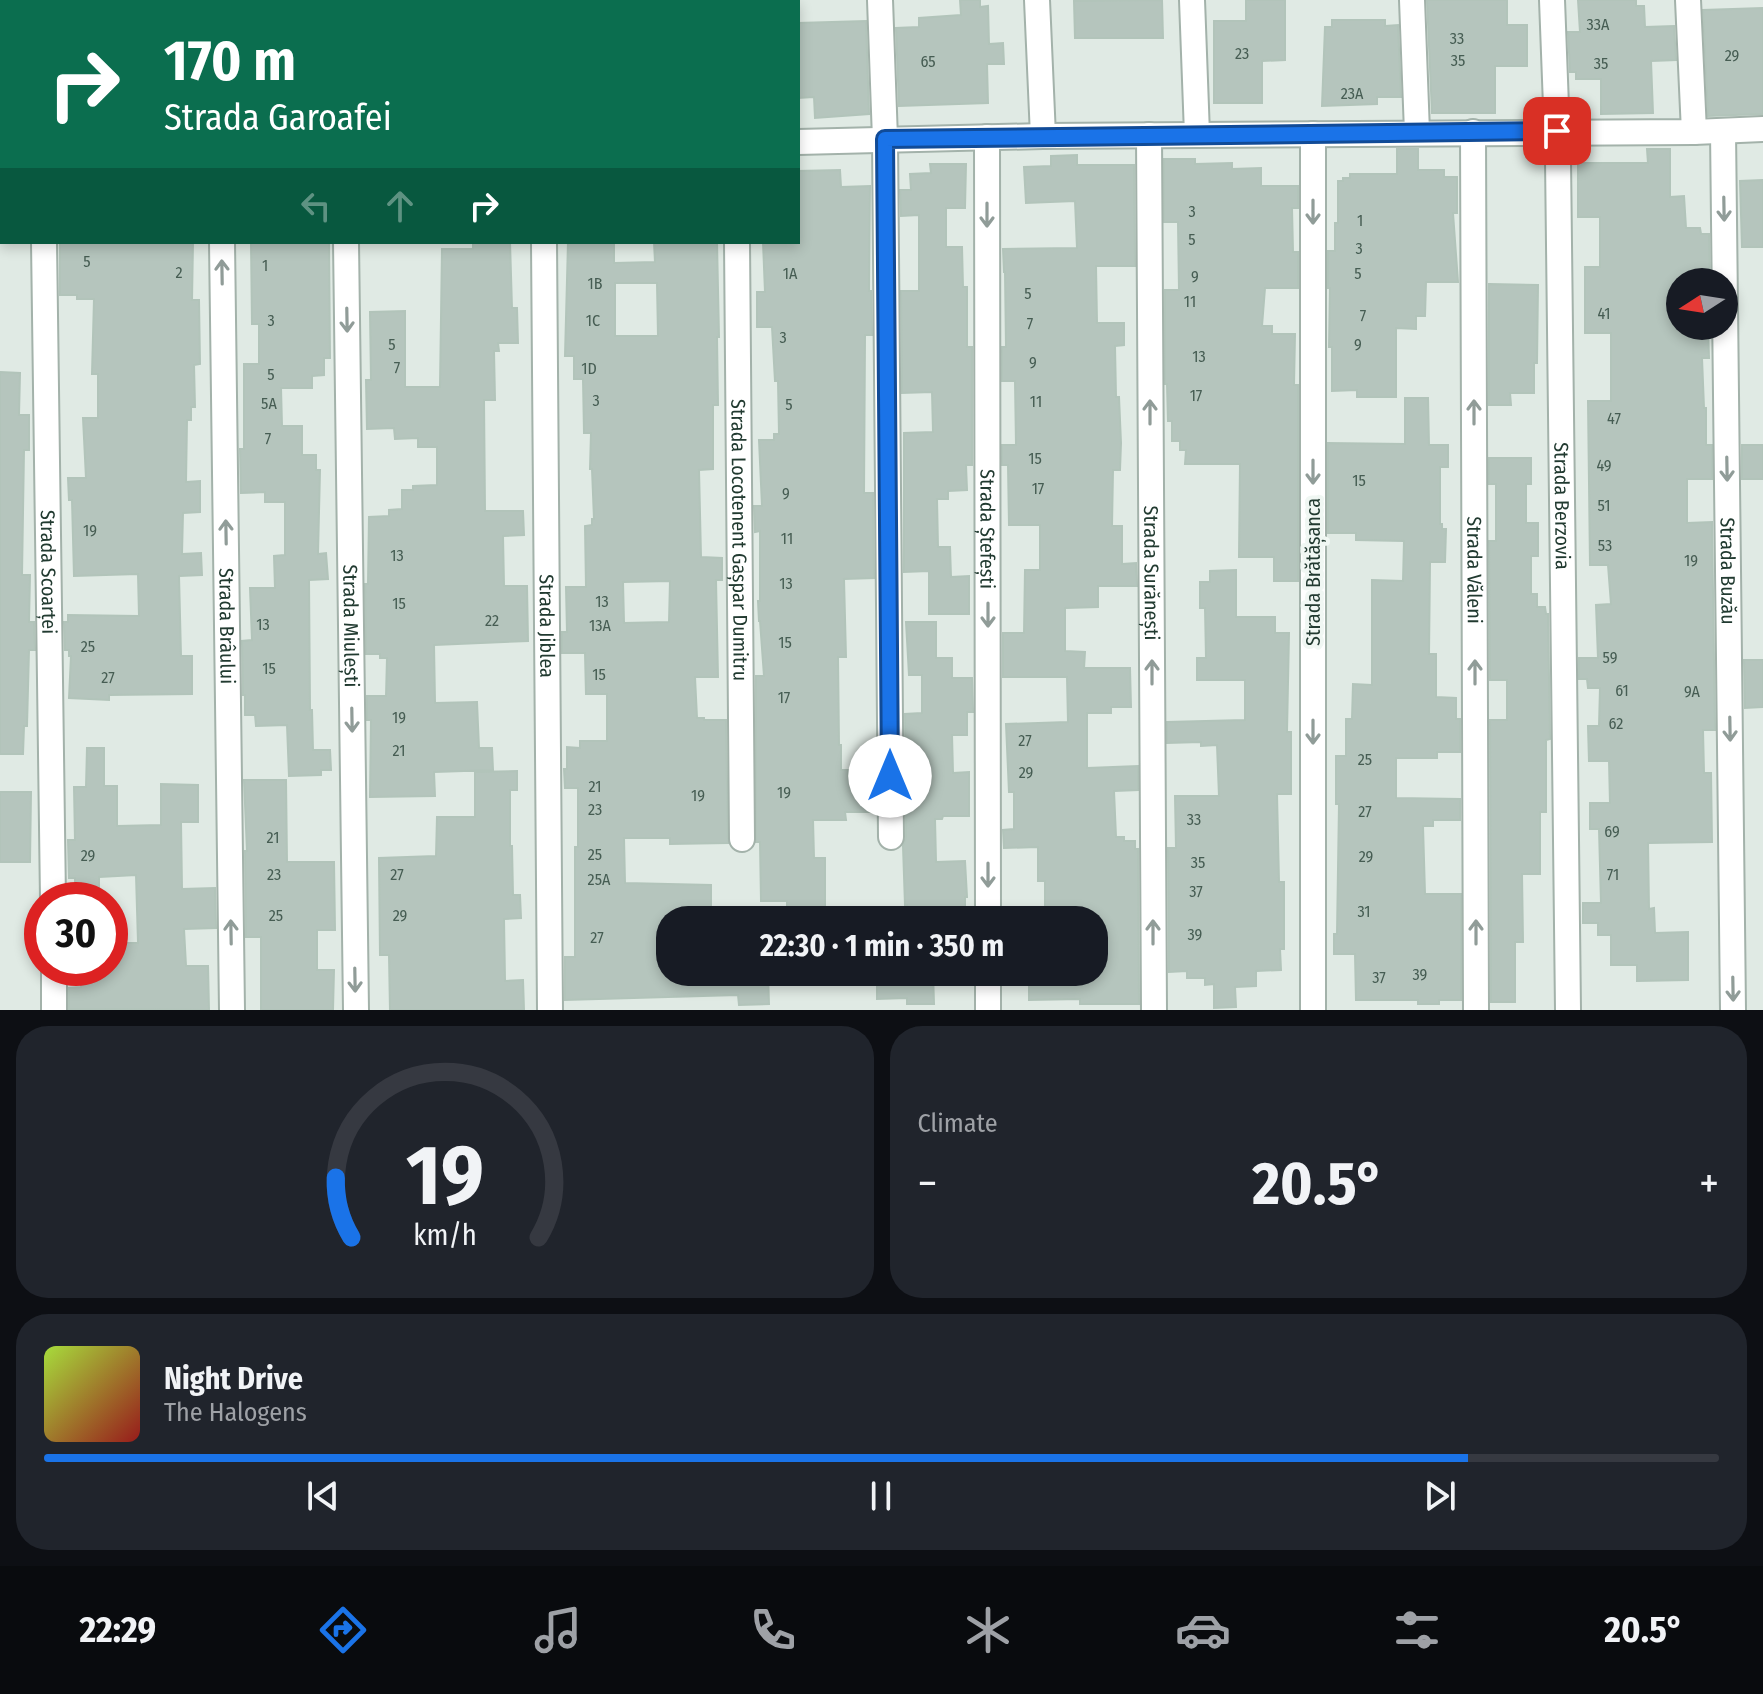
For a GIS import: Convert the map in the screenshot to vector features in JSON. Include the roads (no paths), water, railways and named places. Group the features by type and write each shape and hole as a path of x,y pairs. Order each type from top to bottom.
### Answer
{"street":[{"path":"880,0 885,139 891,837"},
{"path":"1037,0 1043,136"},
{"path":"1192,0 1197,134"},
{"path":"1412,0 1417,132"},
{"name":"Strada Berzovia","path":"1552,0 1557,131 1568,1010"},
{"path":"1688,0 1694,132"},
{"path":"800,142 1043,136 1763,129"},
{"name":"Strada Buzău","path":"1723,131 1733,1010"},
{"name":"Strada Văleni","path":"1473,132 1476,1010"},
{"name":"Strada Brătășanca","path":"1313,134 1313,1010"},
{"name":"Strada Surănești","path":"1149,135 1154,1010"},
{"name":"Strada Ștefești","path":"987,137 988,906"},
{"name":"Strada Scoarței","path":"44,244 53,882"},
{"name":"Strada Brâului","path":"222,244 232,1010"},
{"name":"Strada Miulești","path":"346,244 356,1010"},
{"name":"Strada Jiblea","path":"544,244 550,1010"},
{"name":"Strada Locotenent Gașpar Dumitru","path":"737,244 742,839"},
{"path":"54,986 54,1010"},
{"path":"988,986 988,1010"}]}
